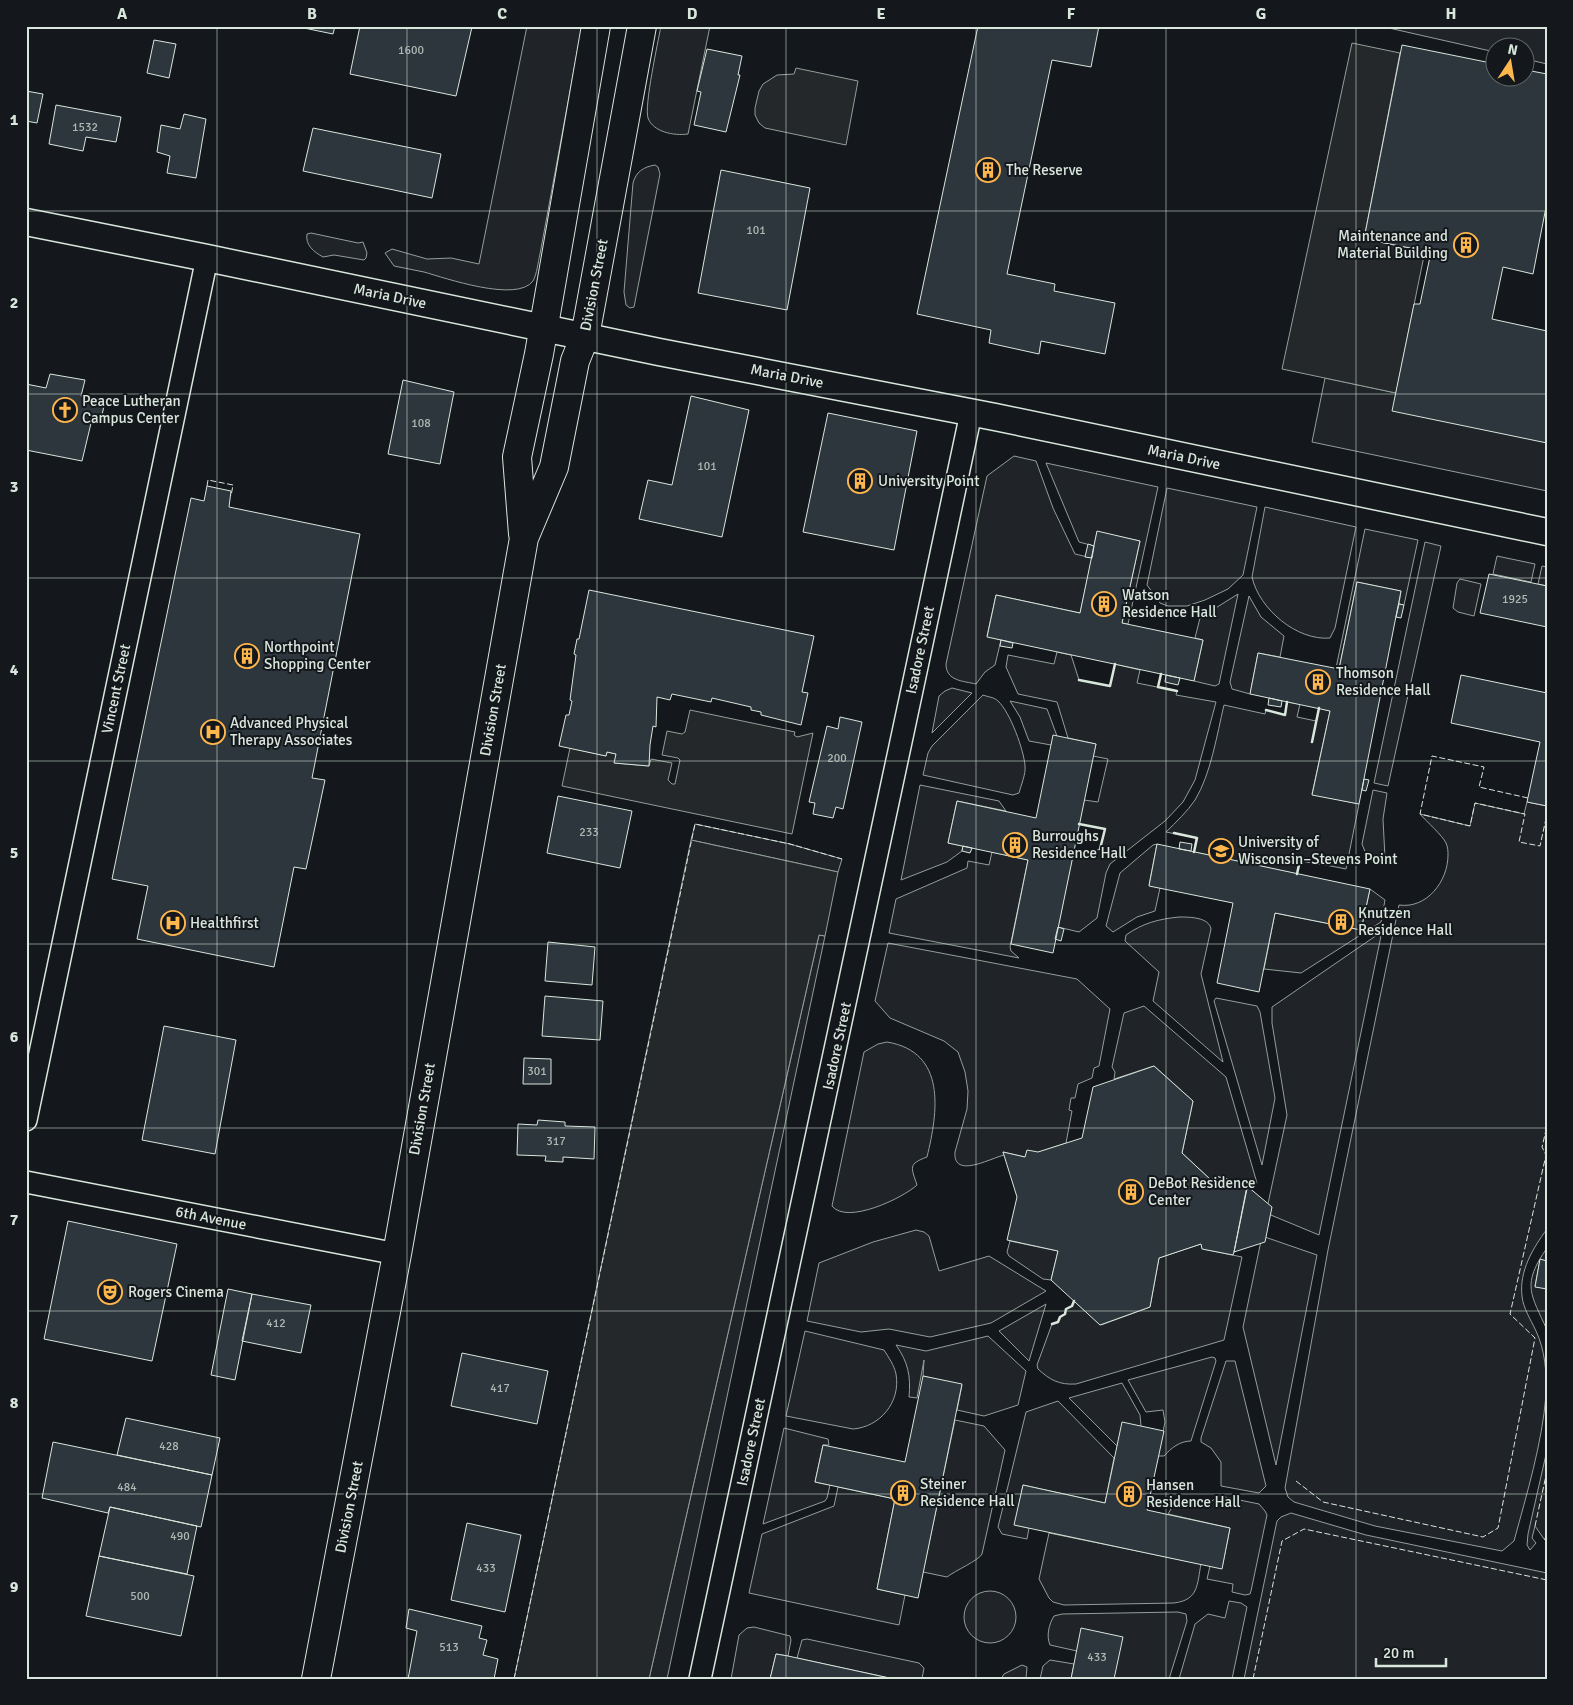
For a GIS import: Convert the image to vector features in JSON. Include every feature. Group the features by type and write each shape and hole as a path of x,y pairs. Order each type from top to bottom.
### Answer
{"main road":[{"name":"Division Street","path":"524,538 517,457 543,327 596,26"},
{"name":"Division Street","path":"316,1679 396,1254 524,538 554,467 575,361 586,336 642,26"}],"street":[{"name":"Maria Drive","path":"26,222 666,353 971,413 1547,532"},
{"name":"Vincent Street","path":"26,1120 207,258"},
{"name":"Isadore Street","path":"700,1679 843,1019 872,874 971,413"},
{"name":"6th Avenue","path":"26,1182 396,1254"}],"shaded area":[{"path":"527,26 582,26 540,254 533,281 525,287 512,290 497,289 480,287 394,266 385,253 392,249 427,259 451,258 479,264"},
{"path":"661,26 710,26 688,134 677,134 659,130 654,127 648,118 648,101"},
{"path":"1380,26 1547,26 1547,64 1536,61 1536,38 1486,38 1486,50"},
{"path":"1352,43 1400,53 1364,239 1425,251 1396,393 1282,369"},
{"path":"796,68 858,81 846,145 765,128 759,123 755,115 755,108 759,91 763,84 777,75 794,74"},
{"path":"655,165 658,167 660,174 634,307 630,308 626,305 624,292 633,183 641,171"},
{"path":"311,233 358,243 363,242 367,253 366,258 364,260 334,255 323,257 313,250 307,242 307,234"},
{"path":"1325,378 1396,393 1547,443 1547,491 1312,442"},
{"path":"1014,456 1036,461 1053,508 1075,554 1092,558 1080,613 996,595 987,636 1001,640 995,665 985,672 976,684 961,681 949,674 946,664 987,476"},
{"path":"1046,463 1158,487 1128,624 1122,623 1140,541 1097,532 1094,546 1079,542"},
{"path":"1167,488 1257,507 1243,575 1228,589 1187,606 1168,606 1160,603 1147,585"},
{"path":"1265,507 1356,527 1335,628 1330,638 1317,638 1305,634 1281,621 1262,600 1256,589 1252,577"},
{"path":"1365,529 1418,540 1404,605 1399,604 1401,591 1357,582 1339,669 1336,668"},
{"path":"1425,542 1441,546 1388,786 1374,783"},
{"path":"1497,556 1535,564 1531,582 1493,574"},
{"path":"1542,566 1547,567 1547,586 1538,584"},
{"path":"1460,579 1481,584 1474,616 1458,612 1453,608 1457,583"},
{"path":"1238,594 1219,684 1215,686 1194,681 1203,640 1195,638 1201,614 1214,609"},
{"path":"1249,596 1261,617 1284,636 1280,657 1258,653 1250,694 1232,689 1230,682"},
{"path":"1057,652 1071,655 1079,680 1110,686 1115,664 1140,670 1137,683 1177,691 1176,695 1216,702 1195,780 1183,802 1165,821 1110,864 1106,873 1097,918 1079,932 1058,927 1072,859 1100,849 1105,829 1079,824 1084,800 1098,802 1108,759 1093,756 1096,744 1068,738 1057,702 1018,694 1006,667 1008,655 1054,664"},
{"path":"952,688 972,693 932,733 939,696"},
{"path":"983,695 995,699 1003,706 1012,722 1022,751 1025,766 1024,776 1019,793 1013,795 923,775 928,753 932,746"},
{"path":"1010,701 1047,709 1057,736 1051,745 1029,741 1020,717"},
{"path":"1287,702 1300,704 1297,717 1316,721 1319,708 1330,711 1312,794 1359,804 1346,869 1300,860 1297,874 1194,852 1196,838 1166,832 1188,809 1201,790 1213,754 1224,705 1265,714 1266,710 1285,715"},
{"path":"690,710 795,732 794,735 797,737 813,733 792,834 562,786 570,748 606,756 607,752 616,754 615,763 649,766 651,759 672,763 668,780 675,784 680,760 662,755 667,731 682,734 685,732"},
{"path":"920,785 999,801 1006,811 957,801 948,843 963,846 962,851 947,862 901,880"},
{"path":"1373,790 1387,793 1383,819 1385,858 1366,854 1362,844"},
{"path":"1527,802 1547,806 1547,1229 1528,1260 1523,1278 1522,1296 1524,1305 1539,1338 1543,1354 1546,1370 1546,1395 1538,1450 1514,1541 1502,1551 1375,1526 1294,1502 1288,1497 1285,1488 1328,1250 1399,905 1418,903 1427,898 1440,883 1447,865 1448,848 1446,843 1420,814 1470,826 1475,803 1524,814"},
{"path":"695,824 790,844 842,859 838,872 691,840"},
{"path":"691,840 838,872 825,936 819,935 649,1679 514,1679"},
{"path":"1157,844 1149,885 1160,888 1155,911 1137,917 1113,932 1106,926 1120,873 1153,845"},
{"path":"992,852 1028,860 1010,947 1011,951 1019,958 889,933 896,899 967,868 968,861 989,865"},
{"path":"1370,889 1385,900 1381,922 1301,973 1264,969 1275,913 1361,930"},
{"path":"1179,917 1203,920 1207,922 1211,929 1201,974 1223,1062 1153,1001 1159,972 1125,941 1126,935 1145,925 1158,920"},
{"path":"819,935 825,936 667,1679 649,1679"},
{"path":"1377,935 1381,936 1319,1235 1266,1213 1287,1115 1272,1023 1272,1007"},
{"path":"888,943 1077,979 1110,1009 1099,1066 1094,1068 1092,1078 1078,1084 1075,1098 1071,1098 1069,1110 1072,1111 1066,1143 1025,1157 1003,1152 1004,1155 966,1166 956,1160 955,1152 967,1109 968,1091 965,1072 958,1052 944,1041 890,1018 875,1001"},
{"path":"1216,998 1257,1006 1260,1012 1275,1098 1262,1165 1214,1001"},
{"path":"1144,1006 1226,1077 1257,1183 1248,1184 1215,1176 1211,1180 1182,1153 1193,1101 1154,1066 1114,1079 1115,1072 1112,1067 1124,1013"},
{"path":"887,1042 906,1048 920,1058 929,1071 934,1086 935,1103 934,1121 927,1157 914,1164 913,1170 917,1185 910,1190 875,1208 850,1213 839,1211 832,1206 864,1052 878,1044"},
{"path":"916,1230 924,1232 929,1236 939,1271 989,1256 1046,1291 991,1323 930,1337 889,1329 861,1332 807,1321 819,1263 873,1242"},
{"path":"1262,1236 1317,1255 1276,1465 1243,1327"},
{"path":"1010,1241 1058,1251 1051,1280 1043,1279 1009,1256 1007,1252"},
{"path":"1201,1244 1203,1249 1242,1257 1224,1340 1076,1384 1065,1384 1055,1381 1038,1369 1037,1365 1052,1324 1058,1322 1060,1317 1065,1314 1066,1309 1072,1306 1074,1301 1101,1325 1150,1307 1159,1258"},
{"path":"1547,1248 1547,1261 1540,1260 1535,1286 1547,1289 1547,1330 1533,1298 1531,1281 1534,1271 1539,1261"},
{"path":"1046,1304 1029,1361 999,1331"},
{"path":"805,1331 884,1350 894,1368 897,1384 892,1403 880,1418 872,1424 853,1429 786,1416"},
{"path":"988,1336 1026,1371 1018,1405 984,1416 957,1410 962,1385 923,1376 924,1360 917,1398 909,1397 910,1382 908,1370 896,1345 926,1351"},
{"path":"1212,1357 1216,1361 1191,1441 1176,1445 1164,1456 1158,1456 1165,1422 1163,1410 1146,1412 1128,1380"},
{"path":"1226,1361 1235,1361 1266,1486 1259,1493 1221,1486 1221,1462 1211,1448 1201,1442"},
{"path":"1122,1383 1140,1415 1141,1426 1117,1446 1069,1398"},
{"path":"1058,1401 1114,1458 1105,1503 1023,1485 1015,1525 1029,1528 1027,1539 1002,1534 998,1527 1026,1412"},
{"path":"955,1420 984,1426 1005,1450 982,1554 976,1560 947,1577 923,1572"},
{"path":"784,1428 828,1439 829,1445 823,1445 815,1482 830,1485 825,1501 763,1524"},
{"path":"1547,1450 1547,1540 1544,1539 1535,1526 1532,1538 1536,1543 1530,1550 1527,1545 1528,1534"},
{"path":"838,1487 895,1499 877,1589 905,1595 899,1625 749,1593 762,1534 834,1506"},
{"path":"1220,1496 1259,1504 1267,1515 1250,1594 1245,1595 1232,1592 1233,1584 1207,1579 1210,1566 1222,1568 1230,1528 1168,1514 1174,1504 1188,1507 1203,1506"},
{"path":"1291,1513 1366,1535 1547,1573 1547,1679 1244,1679 1277,1521"},
{"path":"1049,1533 1201,1564 1195,1590 1188,1598 1174,1603 1064,1605 1053,1602 1039,1579"},
{"path":"990,1591 1000,1593 1008,1599 1014,1607 1016,1617 1014,1627 1008,1635 1000,1641 990,1643 980,1641 972,1635 966,1627 964,1617 966,1607 972,1599 980,1593"},
{"path":"1229,1601 1241,1603 1247,1607 1232,1679 1179,1679 1195,1624 1208,1614 1225,1618"},
{"path":"1178,1612 1186,1614 1187,1621 1169,1679 1114,1679 1077,1651 1050,1645 1048,1638 1052,1619 1054,1616 1062,1614"},
{"path":"754,1627 790,1636 788,1656 776,1654 770,1679 731,1679 739,1635 747,1628"},
{"path":"807,1639 919,1663 924,1668 922,1679 894,1679 797,1658 802,1640"},
{"path":"1050,1660 1074,1664 1071,1679 1040,1679 1043,1666"},
{"path":"1022,1665 1027,1667 1026,1679 1001,1679 1004,1674"}],"building":[{"path":"305,26 335,26 333,34 304,28"},
{"path":"360,26 472,27 456,96 350,74"},
{"name":"The Reserve","path":"978,26 1099,26 1091,67 1052,60 1007,274 1055,284 1054,291 1115,303 1105,354 1041,341 1039,354 989,343 991,330 917,314"},
{"path":"154,40 176,44 169,78 147,73"},
{"name":"Maintenance and Material Building","path":"1402,45 1486,62 1486,88 1536,88 1536,72 1547,74 1547,202 1533,274 1503,267 1492,319 1547,331 1547,443 1392,411 1414,304 1420,304 1431,252 1364,239"},
{"path":"707,49 742,56 738,75 740,75 726,132 694,125 701,92 697,91"},
{"path":"26,91 43,94 37,123 26,121"},
{"path":"56,105 121,117 116,142 86,137 83,151 49,144"},
{"path":"184,114 206,119 196,178 167,173 170,156 157,152 161,125 180,129"},
{"path":"313,128 441,154 432,198 303,171"},
{"path":"721,170 810,188 787,310 698,293"},
{"name":"Peace Lutheran Campus Center","path":"50,374 85,380 81,396 105,401 101,420 92,419 82,461 26,450 28,432 26,432 26,384 46,388"},
{"path":"403,380 454,392 440,464 388,454"},
{"path":"691,396 749,410 722,537 639,519 648,480 672,485"},
{"name":"University Point","path":"828,413 917,431 894,550 803,532"},
{"name":"Northpoint Shopping Center","path":"207,486 231,491 229,507 360,534 312,778 325,780 306,869 294,867 274,967 137,939 148,886 112,879 191,498 204,501"},
{"name":"Watson Residence Hall","path":"1097,531 1140,541 1122,623 1203,640 1194,681 987,637 996,595 1080,613"},
{"path":"1088,544 1094,546 1092,558 1085,557"},
{"path":"1489,574 1547,586 1547,627 1480,613"},
{"name":"Thomson Residence Hall","path":"1357,582 1401,591 1359,804 1312,795 1330,711 1250,694 1258,653 1339,669"},
{"path":"589,590 814,636 802,692 808,693 801,725 761,715 761,712 751,710 751,707 712,698 711,702 672,694 670,700 657,697 656,727 653,726 649,766 614,763 616,754 607,752 606,756 559,746 566,715 569,715 572,701 570,700 576,655 574,654"},
{"path":"1399,604 1404,605 1401,618 1396,617"},
{"path":"1001,640 1013,643 1012,648 1000,646"},
{"path":"1166,675 1180,678 1178,685 1165,682"},
{"path":"1461,675 1547,693 1547,806 1527,802 1540,742 1451,723"},
{"path":"1269,698 1282,701 1281,707 1268,705"},
{"path":"840,717 862,722 843,809 836,807 833,818 813,814 815,803 809,802 827,726 838,729"},
{"name":"Burroughs Residence Hall","path":"1053,735 1096,744 1053,953 1011,944 1028,860 948,843 957,801 1036,818"},
{"path":"1364,779 1369,780 1366,791 1362,790"},
{"path":"558,796 632,811 620,868 547,853"},
{"path":"1180,842 1192,844 1191,851 1179,849"},
{"name":"Knutzen Residence Hall","path":"1157,844 1370,889 1361,930 1275,913 1259,992 1217,983 1233,903 1149,886"},
{"path":"963,846 972,848 970,853 962,851"},
{"path":"1058,927 1064,929 1061,941 1055,939"},
{"path":"548,942 595,947 592,985 545,981"},
{"path":"545,996 603,1001 600,1040 542,1036"},
{"path":"164,1026 236,1040 215,1154 142,1140"},
{"path":"524,1058 551,1059 551,1084 523,1084"},
{"name":"DeBot Residence Center","path":"1154,1066 1193,1101 1182,1153 1211,1180 1215,1176 1248,1184 1234,1252 1233,1255 1202,1249 1201,1244 1159,1258 1150,1307 1100,1325 1051,1280 1058,1251 1007,1240 1017,1197 1003,1152 1025,1157 1027,1150 1038,1152 1082,1138 1093,1087"},
{"path":"538,1120 565,1122 565,1126 595,1127 594,1159 563,1157 563,1162 545,1161 546,1156 517,1155 518,1124 537,1125"},
{"path":"1247,1186 1272,1207 1265,1242 1234,1252"},
{"name":"Rogers Cinema","path":"68,1221 177,1244 152,1361 44,1339"},
{"path":"1540,1259 1547,1261 1547,1289 1535,1287"},
{"path":"228,1289 252,1294 235,1380 211,1375"},
{"path":"252,1294 311,1305 301,1353 242,1341"},
{"path":"462,1353 548,1371 537,1424 451,1406"},
{"name":"Steiner Residence Hall","path":"923,1376 962,1384 918,1598 877,1589 895,1499 815,1482 823,1445 905,1462"},
{"path":"126,1418 220,1438 212,1475 117,1455"},
{"name":"Hansen Residence Hall","path":"1122,1422 1164,1431 1147,1510 1230,1528 1222,1569 1014,1525 1023,1485 1105,1503"},
{"path":"53,1442 212,1475 201,1527 110,1507 108,1513 42,1498"},
{"path":"110,1507 197,1526 187,1574 99,1556"},
{"path":"467,1523 521,1535 505,1612 451,1600"},
{"path":"99,1556 194,1576 181,1636 86,1616"},
{"path":"409,1609 482,1626 479,1638 487,1640 483,1655 498,1659 494,1679 408,1679 417,1631 406,1628"},
{"path":"1081,1628 1123,1637 1114,1679 1071,1679"},
{"path":"776,1654 788,1656 894,1679 770,1679"}],"fence":[{"path":"207,486 208,480 233,485 231,496"},
{"path":"1528,798 1479,787 1484,767 1432,756 1420,814 1470,826 1475,803 1525,814 1519,842 1540,846 1547,814"},
{"path":"514,1679 695,824 790,844 842,859"},
{"path":"1296,1481 1323,1502 1483,1537 1498,1528 1535,1338 1510,1314 1546,1155 1542,1147 1547,1126"},
{"path":"1535,1526 1547,1471"},
{"path":"1253,1679 1282,1541 1304,1529 1547,1580"}],"wall":[{"path":"1079,680 1110,686 1115,664"},
{"path":"1161,674 1158,687 1177,691"},
{"path":"1266,710 1285,715 1287,702"},
{"path":"1312,742 1319,708"},
{"path":"1079,824 1105,829 1100,849"},
{"path":"1174,833 1197,838 1194,852"},
{"path":"1297,874 1300,860 1323,864"},
{"path":"1052,1324 1058,1322 1060,1317 1065,1314 1066,1309 1072,1306 1074,1301"}],"place":[{"name":"The Reserve","path":"988,170"},
{"name":"Maintenance and Material Building","path":"1466,245"},
{"name":"Peace Lutheran Campus Center","path":"65,410"},
{"name":"University Point","path":"860,481"},
{"name":"Watson Residence Hall","path":"1104,604"},
{"name":"Northpoint Shopping Center","path":"247,656"},
{"name":"Thomson Residence Hall","path":"1318,682"},
{"name":"Advanced Physical Therapy Associates","path":"213,732"},
{"name":"Burroughs Residence Hall","path":"1015,845"},
{"name":"University of Wisconsin–Stevens Point","path":"1221,851"},
{"name":"Knutzen Residence Hall","path":"1341,922"},
{"name":"Healthfirst","path":"173,923"},
{"name":"DeBot Residence Center","path":"1131,1192"},
{"name":"Rogers Cinema","path":"110,1292"},
{"name":"Steiner Residence Hall","path":"903,1493"},
{"name":"Hansen Residence Hall","path":"1129,1494"}]}
